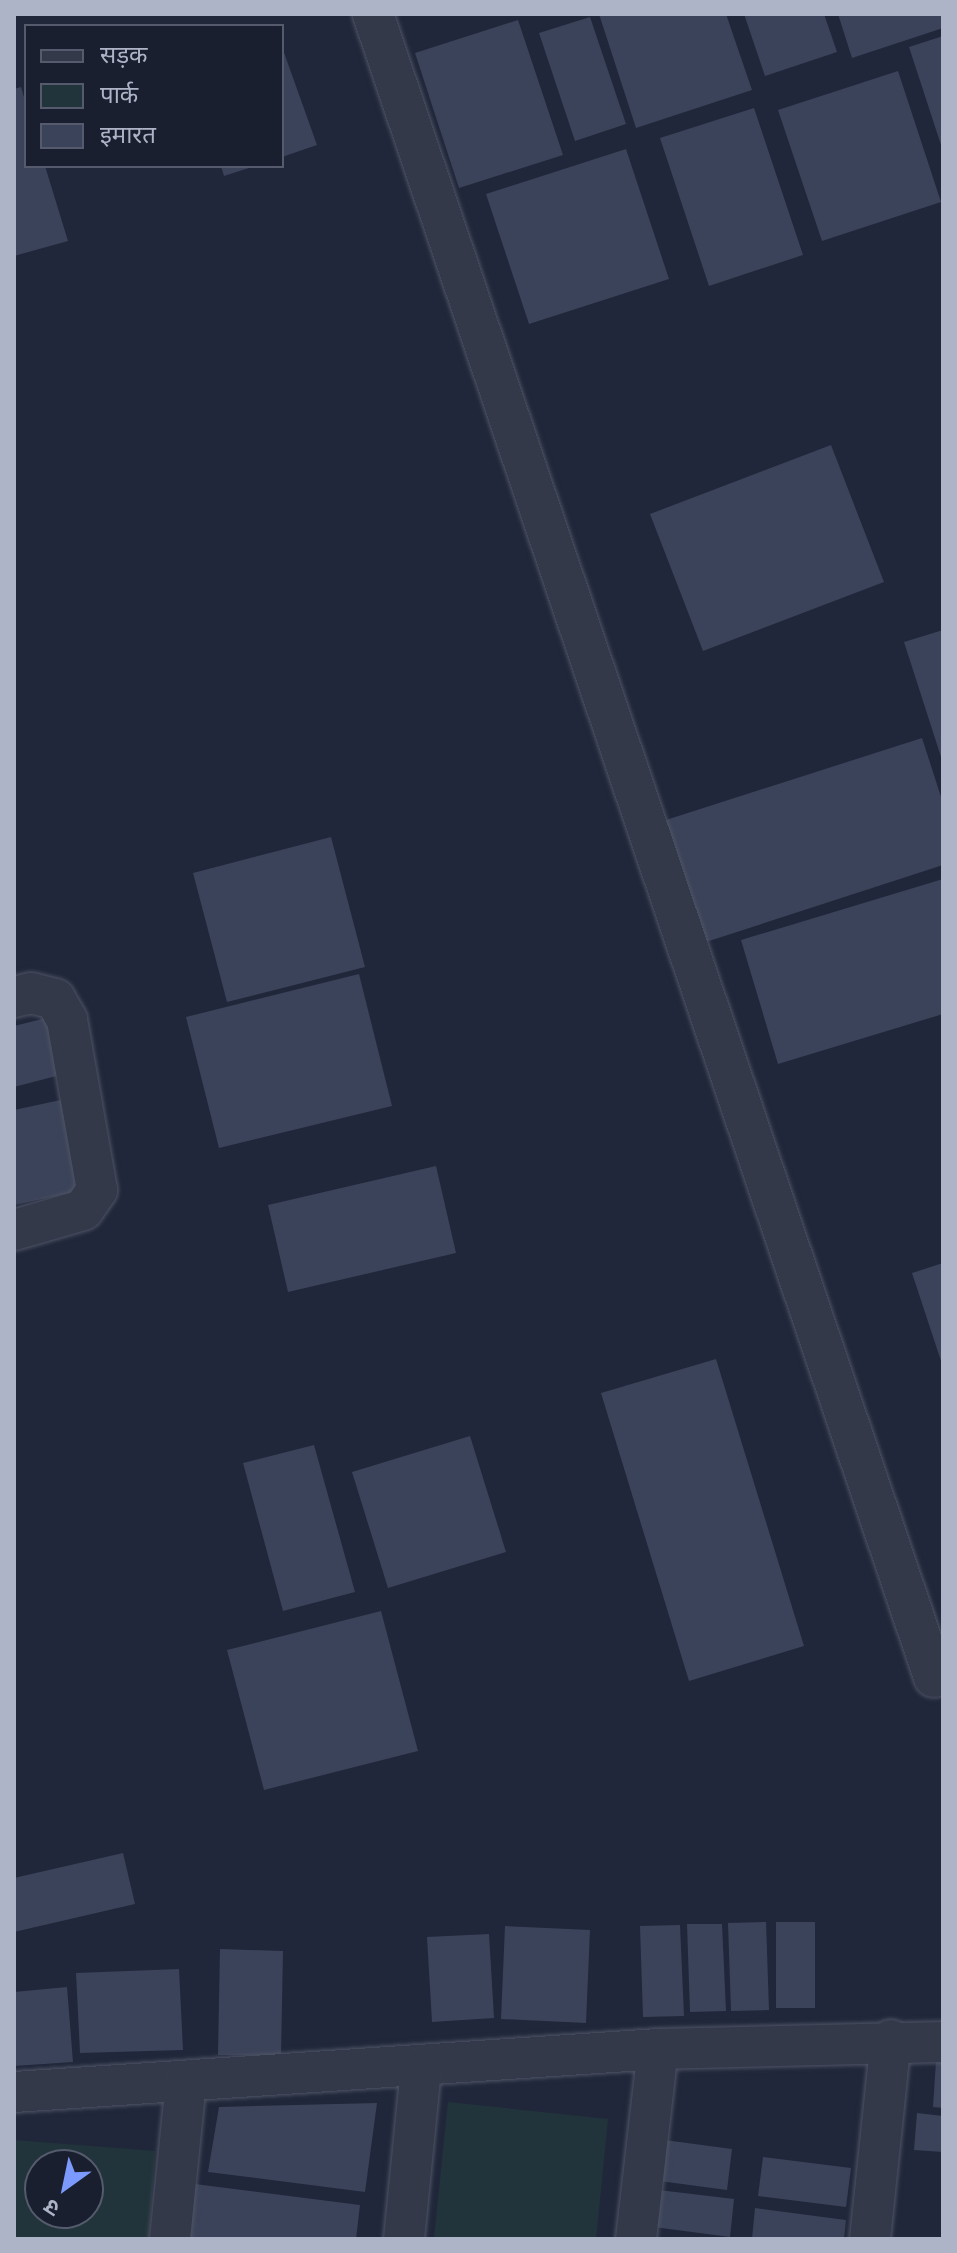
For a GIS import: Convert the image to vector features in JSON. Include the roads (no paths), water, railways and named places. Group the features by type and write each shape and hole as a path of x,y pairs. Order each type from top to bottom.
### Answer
{"street":[{"path":"373,14 934,1677"},
{"path":"14,997 31,993 55,999 67,1020 97,1190 83,1210 14,1230"},
{"path":"870,2239 891,2040"},
{"path":"14,2092 421,2068 658,2049 891,2040 943,2042"},
{"path":"636,2239 658,2049"},
{"path":"404,2239 421,2068"},
{"path":"170,2239 186,2082"}]}
